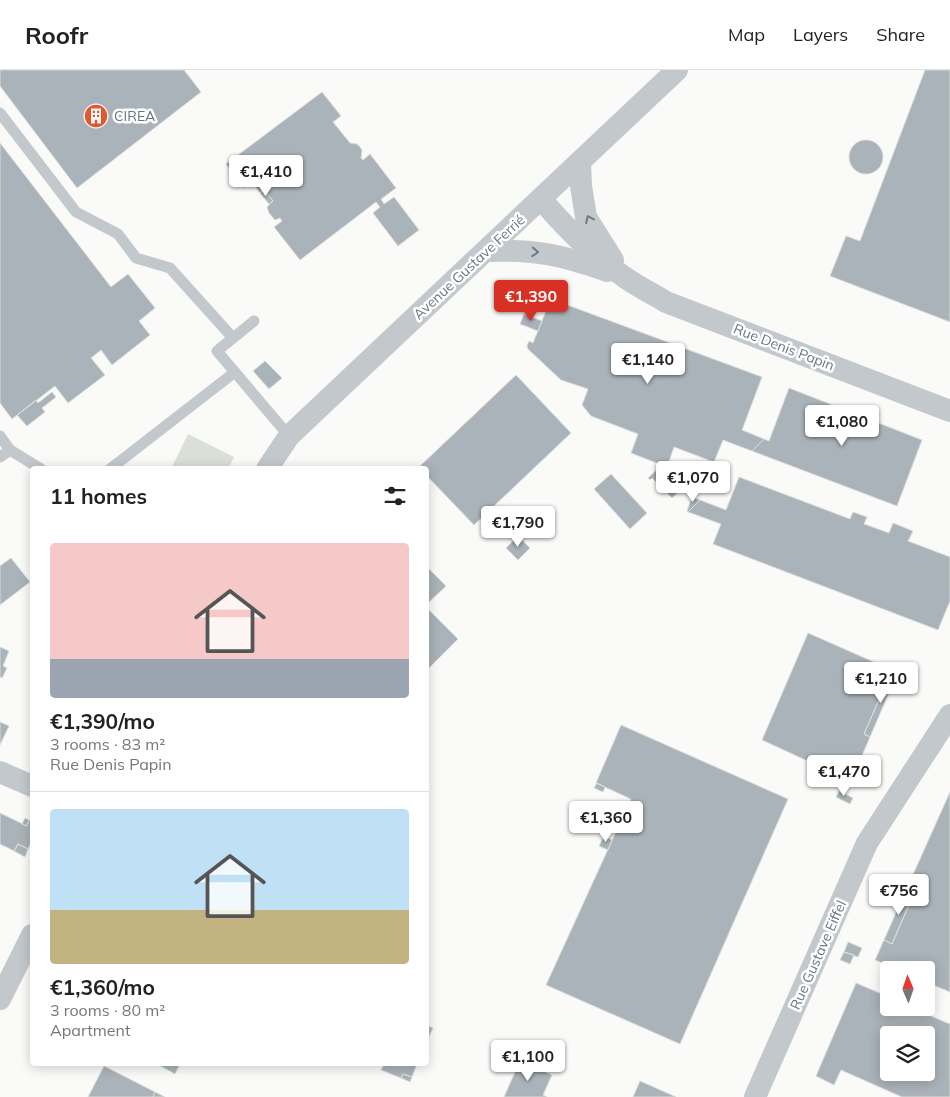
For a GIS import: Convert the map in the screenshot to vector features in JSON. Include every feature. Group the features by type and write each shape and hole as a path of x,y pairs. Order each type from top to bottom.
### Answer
{"street":[{"name":"Avenue Gustave Ferrié","path":"269,466 289,436 677,70"},
{"name":"Rue Denis Papin","path":"580,162 580,186 586,217 622,276"},
{"name":"Rue Denis Papin","path":"541,199 559,220 592,252 622,276 666,302 950,410"},
{"name":"Rue Denis Papin","path":"486,251 542,252 573,258 622,276"},
{"name":"Rue Gustave Eiffel","path":"755,1097 867,843 950,715"},
{"path":"0,772 30,785"},
{"path":"0,1000 30,939"}],"lane":[{"path":"0,113 76,212 118,234 136,258 170,268 233,338"},
{"path":"254,321 217,351 289,436"},
{"path":"114,466 235,372"},
{"path":"0,436 10,450 36,466"},
{"path":"0,457 10,450"}],"shaded area":[{"path":"188,434 234,457 230,466 172,466"}],"building":[{"name":"CIREA","path":"0,70 184,70 201,92 77,188 0,86"},
{"path":"925,70 950,70 950,322 830,276 846,236 860,241"},
{"path":"322,92 341,116 333,122 350,143 357,144 360,147 363,160 370,154 396,188 381,199 384,204 394,197 419,230 398,246 373,213 380,207 376,202 300,260 274,227 282,221 280,218 275,220 269,213 267,207 273,201 264,190 260,193 252,182 244,188 226,164"},
{"path":"866,140 873,141 878,145 882,150 882,164 878,169 873,173 866,174 859,173 854,169 850,164 849,157 850,150 854,145 859,141"},
{"path":"0,143 111,287 128,274 155,308 139,321 150,335 112,365 101,350 91,358 105,375 68,403 55,386 12,419 0,403"},
{"path":"264,190 273,201 269,204 260,193"},
{"path":"551,299 762,377 742,430 764,439 752,451 723,440 714,462 674,447 667,467 631,453 638,434 591,416 582,405 588,389 561,380 528,349 529,341 533,343"},
{"path":"524,314 542,321 538,331 520,324"},
{"path":"265,361 282,378 269,389 253,371"},
{"path":"516,375 571,433 474,525 429,478 429,466 420,466"},
{"path":"789,388 922,440 897,506 752,451 764,439 769,441"},
{"path":"52,392 56,397 42,408 45,412 27,426 17,415 36,400 38,403"},
{"path":"661,466 683,488 672,498 652,478 650,480 648,478"},
{"path":"611,474 647,513 630,529 594,489"},
{"path":"739,477 850,519 853,512 867,517 864,524 889,533 893,523 913,531 908,541 950,557 950,601 938,630 713,544 721,524 688,512 700,500 726,510"},
{"path":"692,497 700,500 688,512 687,511"},
{"path":"518,536 530,548 518,560 506,548"},
{"path":"11,558 30,582 0,605 0,566"},
{"path":"429,569 446,586 429,602"},
{"path":"429,610 458,639 429,668"},
{"path":"808,633 892,670 864,734 870,737 851,781 762,740"},
{"path":"0,647 9,651 3,666 7,668 2,678 0,677"},
{"path":"892,670 897,674 870,737 864,734"},
{"path":"0,722 9,726 0,745"},
{"path":"621,725 788,799 680,1044 546,985 631,799 596,783"},
{"path":"597,783 605,787 603,792 594,788"},
{"path":"839,791 853,798 850,804 836,797"},
{"path":"950,792 950,992 935,986 935,961 880,962 875,960 884,940 892,944 915,891 907,888"},
{"path":"0,813 27,826 30,821 30,845 28,849 18,844 14,851 0,844"},
{"path":"25,818 29,820 27,826 22,824"},
{"path":"611,822 619,826 616,832 608,828"},
{"path":"604,836 612,840 608,850 599,846"},
{"path":"18,844 28,849 25,857 14,851"},
{"path":"907,888 915,891 892,944 884,940"},
{"path":"848,942 862,948 858,957 844,952"},
{"path":"844,952 854,955 850,964 840,960"},
{"path":"856,983 880,993 880,1016 931,1016 950,1024 950,1097 902,1097 841,1070 834,1085 816,1076"},
{"path":"429,1026 433,1028 429,1037"},
{"path":"520,1061 552,1075 543,1095 547,1097 504,1097"},
{"path":"104,1066 155,1092 153,1097 88,1097"},
{"path":"161,1066 179,1066 175,1074"},
{"path":"383,1066 416,1066 412,1077 403,1074 401,1078 381,1070"},
{"path":"403,1074 412,1077 410,1082 401,1078"},
{"path":"640,1081 676,1097 633,1097"},
{"path":"155,1092 165,1097 153,1097"}],"place":[{"name":"CIREA","path":"96,116"}]}
